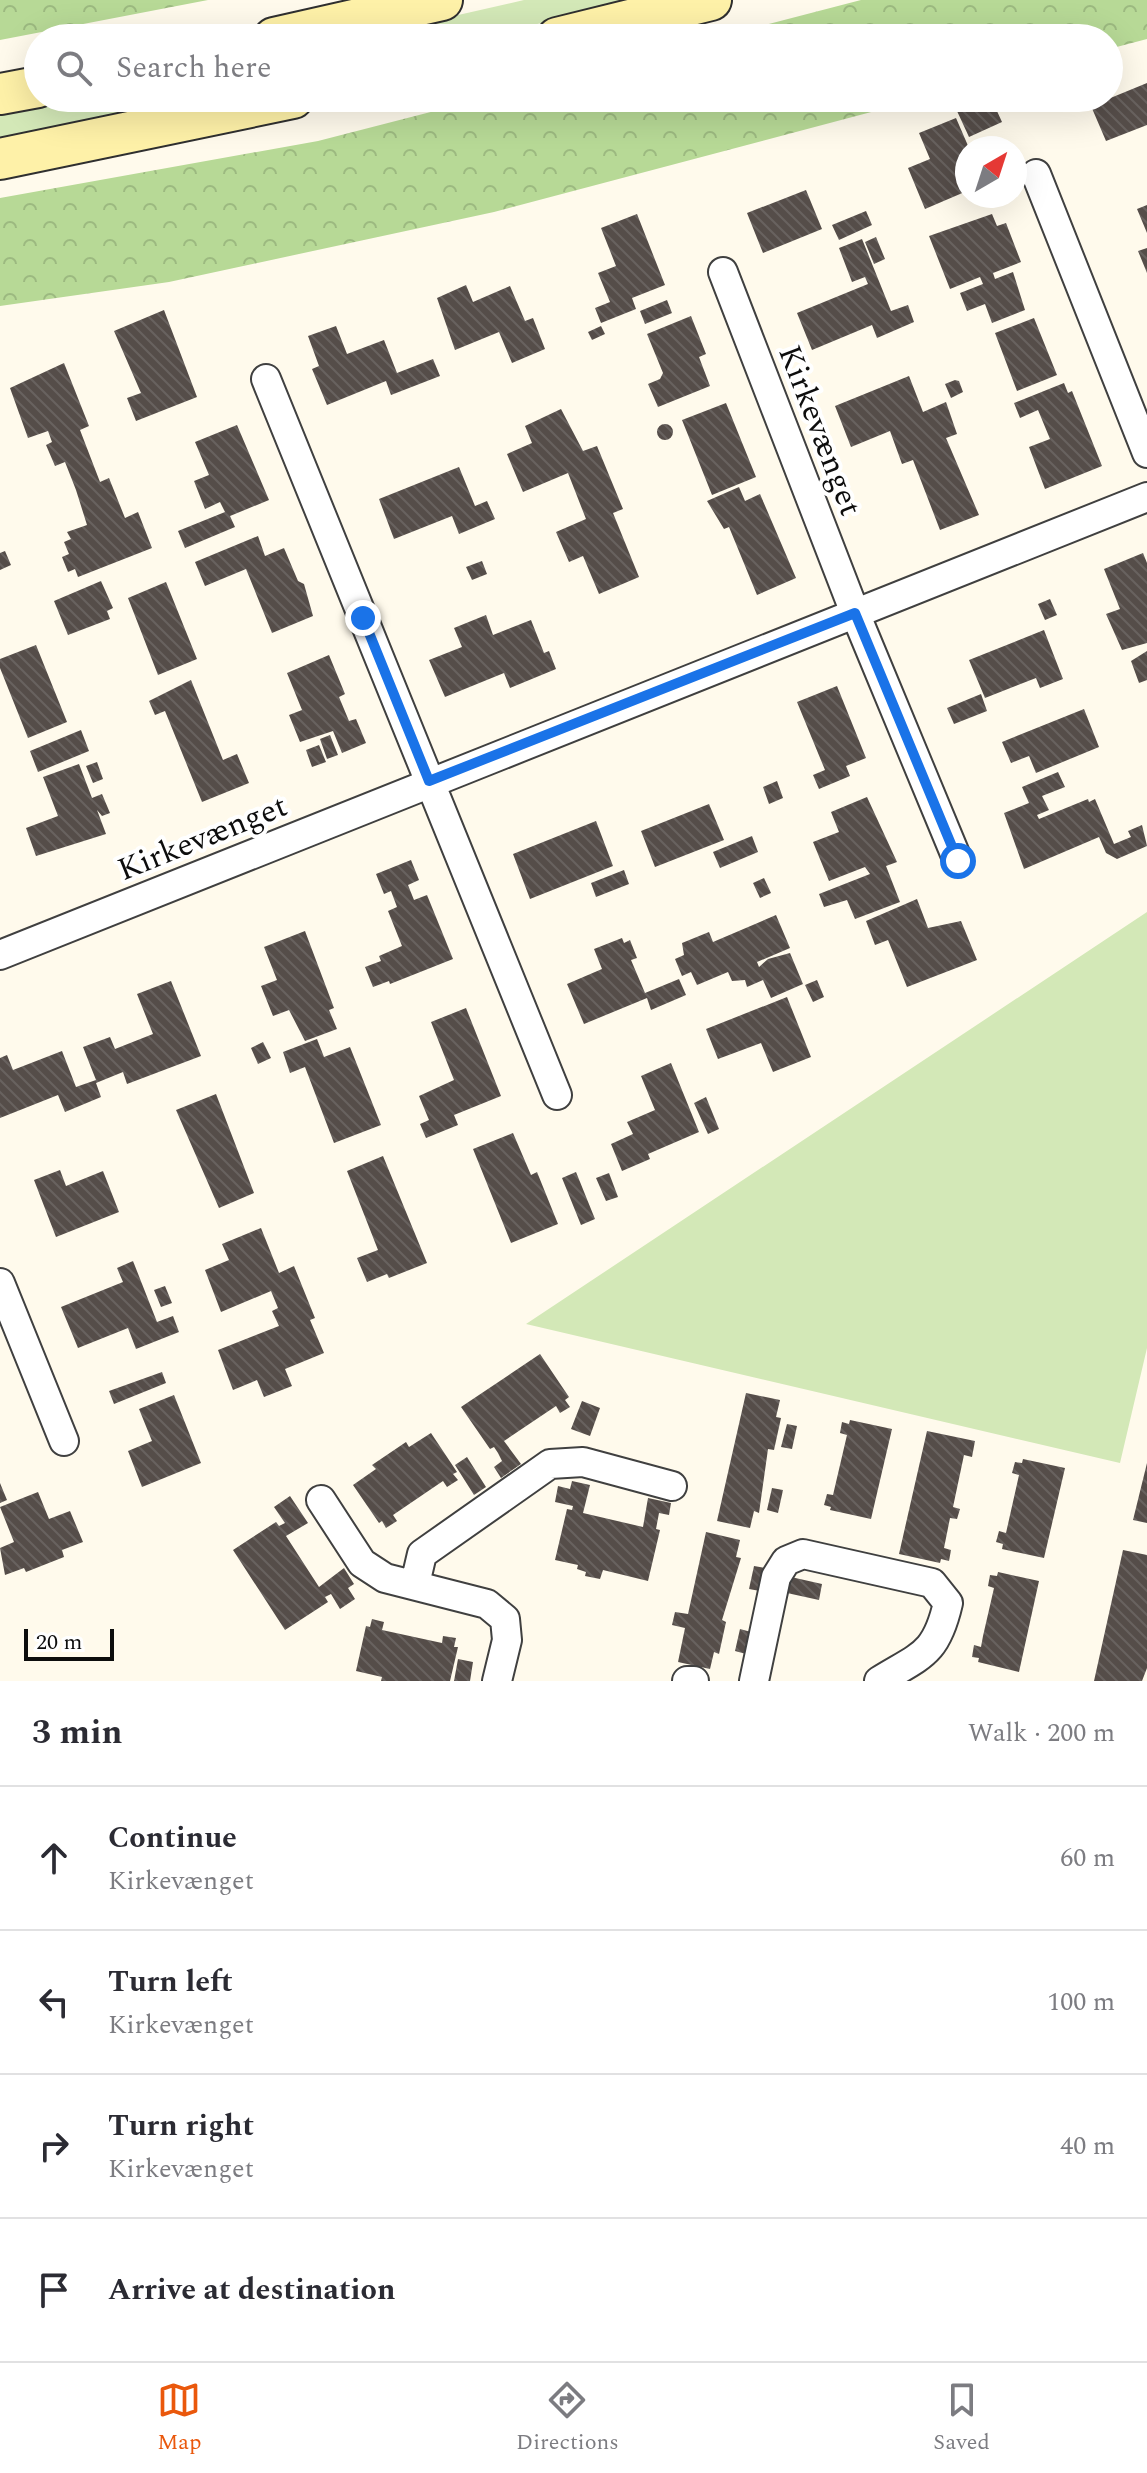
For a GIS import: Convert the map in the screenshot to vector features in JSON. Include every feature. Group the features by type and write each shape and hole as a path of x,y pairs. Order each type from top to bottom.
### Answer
{"main road":[{"path":"336,24 442,0"},
{"path":"614,24 711,0"},
{"path":"0,94 24,90"},
{"path":"0,159 226,112"}],"street":[{"path":"1036,174 1147,453"},
{"name":"Kirkevænget","path":"723,272 855,613 958,861"},
{"path":"266,379 557,1095"},
{"name":"Kirkevænget","path":"0,955 429,781 1147,497"},
{"path":"0,1283 64,1441"},
{"path":"415,1584 422,1554 550,1464 583,1462 672,1486"},
{"path":"321,1500 362,1563 385,1578 487,1604 505,1619 507,1640 497,1681"},
{"path":"754,1681 776,1577 786,1561 803,1554 932,1583 948,1603 941,1634 925,1653 879,1681"},
{"path":"687,1681 694,1681"}],"green space":[{"path":"0,0 208,0 83,24 24,24 24,35 0,40"},
{"path":"524,0 638,0 538,24 419,24"},
{"path":"861,0 1147,0 1147,39 1123,45 1123,24 769,24"},
{"path":"24,107 24,112 142,112 0,142 0,112"},
{"path":"431,112 871,112 494,212 169,282 0,306 0,198 318,141"},
{"path":"1147,912 1147,1348 1120,1463 526,1324"}],"building":[{"path":"1147,83 1147,125 1106,141 1094,112 1123,112 1123,93"},
{"path":"957,112 997,112 1002,122 969,136"},
{"path":"956,118 964,136 955,136 955,196 925,209 908,168 930,159 919,133"},
{"path":"806,190 822,229 763,253 747,213"},
{"path":"1147,205 1147,233 1137,209"},
{"path":"866,211 872,225 839,240 832,225"},
{"path":"637,214 665,285 632,298 636,309 601,323 595,308 610,302 598,273 616,266 601,228"},
{"path":"992,214 997,226 1006,223 1021,262 993,273 995,279 1013,272 1025,310 992,323 985,304 967,311 960,293 983,284 980,277 950,289 929,236"},
{"path":"876,237 885,259 874,264 865,242"},
{"path":"862,239 891,311 908,305 914,322 877,338 872,325 812,350 797,313 868,284 865,277 852,282 839,248"},
{"path":"1147,248 1147,273 1138,251"},
{"path":"466,285 473,302 510,286 525,321 533,318 545,349 512,363 499,332 455,350 437,298"},
{"path":"667,300 672,313 645,324 640,311"},
{"path":"164,310 197,397 136,421 127,398 141,393 114,331"},
{"path":"691,316 706,354 699,357 710,386 658,407 648,384 660,379 663,373 647,334"},
{"path":"1034,318 1057,375 1017,391 995,333"},
{"path":"336,326 347,354 384,340 397,373 433,359 440,376 391,395 386,381 327,405 312,369 319,366 308,336"},
{"path":"601,326 605,334 592,340 588,332"},
{"path":"64,363 89,426 80,430 100,482 109,478 125,518 138,512 152,548 78,577 75,569 68,572 62,557 69,554 64,542 71,539 67,532 87,525 76,490 65,462 55,466 46,445 52,442 48,431 28,438 10,388"},
{"path":"909,376 923,412 946,402 957,434 946,438 979,515 940,530 913,460 902,464 890,431 851,447 835,406"},
{"path":"959,381 963,392 951,398 945,384"},
{"path":"1064,383 1068,393 1072,391 1102,466 1045,489 1029,447 1050,439 1038,410 1020,418 1014,403"},
{"path":"726,403 756,477 712,495 682,420"},
{"path":"561,409 583,451 597,446 623,509 613,513 639,577 599,594 583,556 569,562 556,532 586,519 568,473 523,492 507,454 532,443 525,426"},
{"path":"665,424 671,426 671,438 665,440 659,438 657,432 659,426"},
{"path":"237,425 269,500 230,516 235,527 185,548 178,531 225,512 220,502 205,509 194,481 209,475 195,442"},
{"path":"459,467 475,506 487,501 495,519 459,534 452,516 394,539 379,499"},
{"path":"739,487 745,501 760,494 796,578 757,595 729,527 724,529 707,501"},
{"path":"258,536 265,556 284,548 298,581 304,584 313,616 272,633 246,569 205,586 195,562"},
{"path":"5,551 11,565 0,570 0,553"},
{"path":"1143,553 1147,563 1147,643 1122,650 1106,614 1120,609 1104,569"},
{"path":"482,561 487,574 472,580 466,567"},
{"path":"101,581 113,608 107,611 110,619 68,635 54,601"},
{"path":"166,582 197,659 158,675 128,598"},
{"path":"1050,599 1057,615 1045,620 1038,604"},
{"path":"486,615 493,635 531,620 544,653 549,651 556,669 510,688 504,673 445,697 429,660 462,647 454,628"},
{"path":"1044,630 1063,679 1040,688 1036,678 985,698 969,660"},
{"path":"36,645 67,722 28,738 0,668 0,659"},
{"path":"1147,651 1147,680 1139,683 1131,661"},
{"path":"329,655 345,694 339,697 349,721 356,719 366,743 342,753 333,731 300,742 289,715 302,710 287,673"},
{"path":"191,680 223,760 237,754 249,783 202,802 165,711 155,715 149,701"},
{"path":"837,686 866,758 846,766 850,776 819,789 813,775 825,770 797,702"},
{"path":"981,694 987,711 954,724 947,708"},
{"path":"1084,709 1099,747 1036,773 1029,756 1011,763 1002,742"},
{"path":"81,730 89,751 38,772 30,751"},
{"path":"330,735 338,755 327,759 320,739"},
{"path":"319,745 326,762 312,767 306,750"},
{"path":"97,762 103,779 93,783 86,766"},
{"path":"79,764 92,798 102,794 110,813 102,816 97,810 106,834 36,856 26,828 58,816 43,777"},
{"path":"1058,772 1065,787 1042,796 1049,810 1037,815 1039,819 1095,799 1114,844 1131,837 1128,831 1142,825 1147,846 1117,859 1106,853 1099,837 1024,869 1004,813 1029,803 1022,787"},
{"path":"777,781 783,798 769,804 763,787"},
{"path":"867,797 897,862 886,866 900,902 855,919 847,900 824,907 819,894 870,874 865,867 829,881 813,842 839,832 831,812"},
{"path":"709,804 724,840 655,867 641,831"},
{"path":"596,821 613,866 530,899 513,854"},
{"path":"752,836 758,852 720,868 713,852"},
{"path":"411,860 419,880 408,885 414,900 427,895 453,959 390,984 389,981 373,987 365,967 381,961 379,956 402,946 388,911 397,907 391,891 384,894 376,874"},
{"path":"624,870 629,884 596,897 591,883"},
{"path":"764,878 771,893 760,898 753,883"},
{"path":"917,899 928,928 961,921 977,960 907,987 888,940 875,945 866,921"},
{"path":"776,915 790,948 757,962 759,967 768,959 790,953 803,984 771,998 763,980 747,987 745,980 732,981 728,972 697,985 691,972 682,976 675,959 684,955 682,943 709,932 713,942"},
{"path":"305,931 334,1008 329,1010 337,1029 305,1041 289,1010 273,1016 261,986 277,980 264,947"},
{"path":"622,938 624,943 630,940 637,958 631,960 645,993 679,979 686,995 651,1010 647,998 584,1024 567,984 602,969 594,949"},
{"path":"817,980 824,997 813,1002 805,985"},
{"path":"171,981 201,1056 127,1084 123,1072 96,1083 101,1097 65,1112 58,1095 0,1118 0,1058 7,1055 13,1070 62,1051 76,1087 96,1080 83,1047 110,1037 115,1049 153,1034 137,994"},
{"path":"787,997 811,1057 773,1072 761,1043 718,1059 706,1029"},
{"path":"466,1008 501,1096 454,1115 458,1125 426,1138 420,1124 429,1120 419,1096 454,1080 431,1022"},
{"path":"317,1039 324,1057 350,1047 381,1125 334,1143 305,1067 290,1073 283,1052"},
{"path":"263,1042 271,1058 258,1064 251,1048"},
{"path":"671,1063 699,1132 648,1154 650,1159 622,1171 611,1144 633,1134 627,1122 655,1110 641,1076"},
{"path":"216,1094 254,1193 219,1208 176,1110"},
{"path":"706,1097 719,1129 708,1134 694,1103"},
{"path":"513,1133 531,1175 537,1172 558,1224 511,1243 473,1149"},
{"path":"383,1156 427,1263 389,1278 387,1274 367,1282 357,1258 378,1250 347,1171"},
{"path":"60,1170 66,1186 103,1171 119,1212 56,1237 34,1180"},
{"path":"576,1172 595,1219 581,1225 562,1178"},
{"path":"609,1173 618,1197 606,1201 596,1178"},
{"path":"261,1228 279,1273 294,1266 315,1318 310,1320 324,1353 285,1369 292,1386 264,1397 257,1380 233,1390 218,1350 279,1326 272,1311 278,1308 271,1291 221,1312 205,1270 229,1260 222,1244"},
{"path":"133,1261 157,1322 173,1316 179,1332 136,1349 128,1328 78,1348 61,1307 123,1282 117,1268"},
{"path":"165,1286 172,1303 161,1307 154,1290"},
{"path":"540,1354 569,1397 565,1400 570,1407 560,1413 556,1406 504,1441 521,1464 501,1478 494,1467 502,1461 498,1453 494,1447 490,1449 461,1407"},
{"path":"162,1372 166,1383 114,1404 109,1391"},
{"path":"746,1393 780,1400 776,1417 781,1418 774,1450 768,1449 759,1513 754,1511 750,1528 717,1521"},
{"path":"174,1395 201,1463 142,1487 128,1451 152,1441 139,1409"},
{"path":"582,1401 600,1408 590,1436 571,1429"},
{"path":"850,1420 892,1429 871,1519 830,1510 831,1507 824,1505 827,1494 833,1495 847,1435 840,1433 842,1422 849,1424"},
{"path":"787,1424 797,1426 792,1449 781,1447"},
{"path":"927,1431 975,1441 972,1457 964,1455 953,1507 960,1509 957,1519 950,1518 944,1548 951,1550 949,1561 941,1559 940,1563 899,1554"},
{"path":"431,1433 457,1472 453,1474 458,1480 447,1487 443,1481 393,1515 397,1521 386,1528 382,1521 379,1523 353,1485 376,1469 372,1465 406,1442 409,1447"},
{"path":"467,1457 486,1487 474,1495 455,1465"},
{"path":"1023,1459 1065,1468 1044,1558 1002,1549 1003,1544 996,1542 999,1531 1006,1533 1019,1475 1012,1473 1015,1462 1022,1463"},
{"path":"1147,1463 1147,1523 1133,1520"},
{"path":"572,1481 590,1485 583,1513 643,1527 648,1498 671,1503 669,1515 659,1513 656,1529 660,1530 648,1581 603,1570 600,1579 585,1576 586,1572 577,1569 578,1565 555,1560 567,1509 572,1510 573,1506 555,1502 558,1486 570,1489"},
{"path":"0,1483 7,1500 0,1503"},
{"path":"772,1488 783,1490 778,1513 767,1510"},
{"path":"38,1492 49,1519 70,1511 83,1542 62,1550 64,1557 26,1572 24,1568 5,1575 0,1548 14,1542 0,1507"},
{"path":"290,1496 308,1523 286,1536 319,1587 344,1568 354,1584 348,1588 355,1599 340,1609 331,1594 325,1597 328,1602 285,1630 233,1550 276,1522 279,1526 285,1523 274,1507"},
{"path":"706,1532 740,1540 736,1557 741,1558 722,1620 726,1622 719,1654 714,1652 710,1669 678,1662 685,1628 672,1625 675,1612 688,1614"},
{"path":"1123,1550 1147,1555 1147,1668 1142,1681 1094,1681"},
{"path":"754,1566 765,1568 760,1591 749,1589"},
{"path":"998,1572 1039,1581 1019,1672 978,1662 979,1658 972,1657 974,1645 981,1647 994,1588 988,1586 990,1575 997,1576"},
{"path":"791,1577 822,1584 819,1600 787,1593"},
{"path":"372,1619 384,1622 382,1630 442,1643 443,1636 456,1638 454,1647 458,1647 450,1681 381,1681 382,1677 356,1671 366,1626 370,1627"},
{"path":"740,1629 751,1632 746,1654 735,1651"},
{"path":"458,1659 473,1662 470,1681 454,1681"}],"route":[{"path":"363,618 429,781 855,613 958,861"}]}
